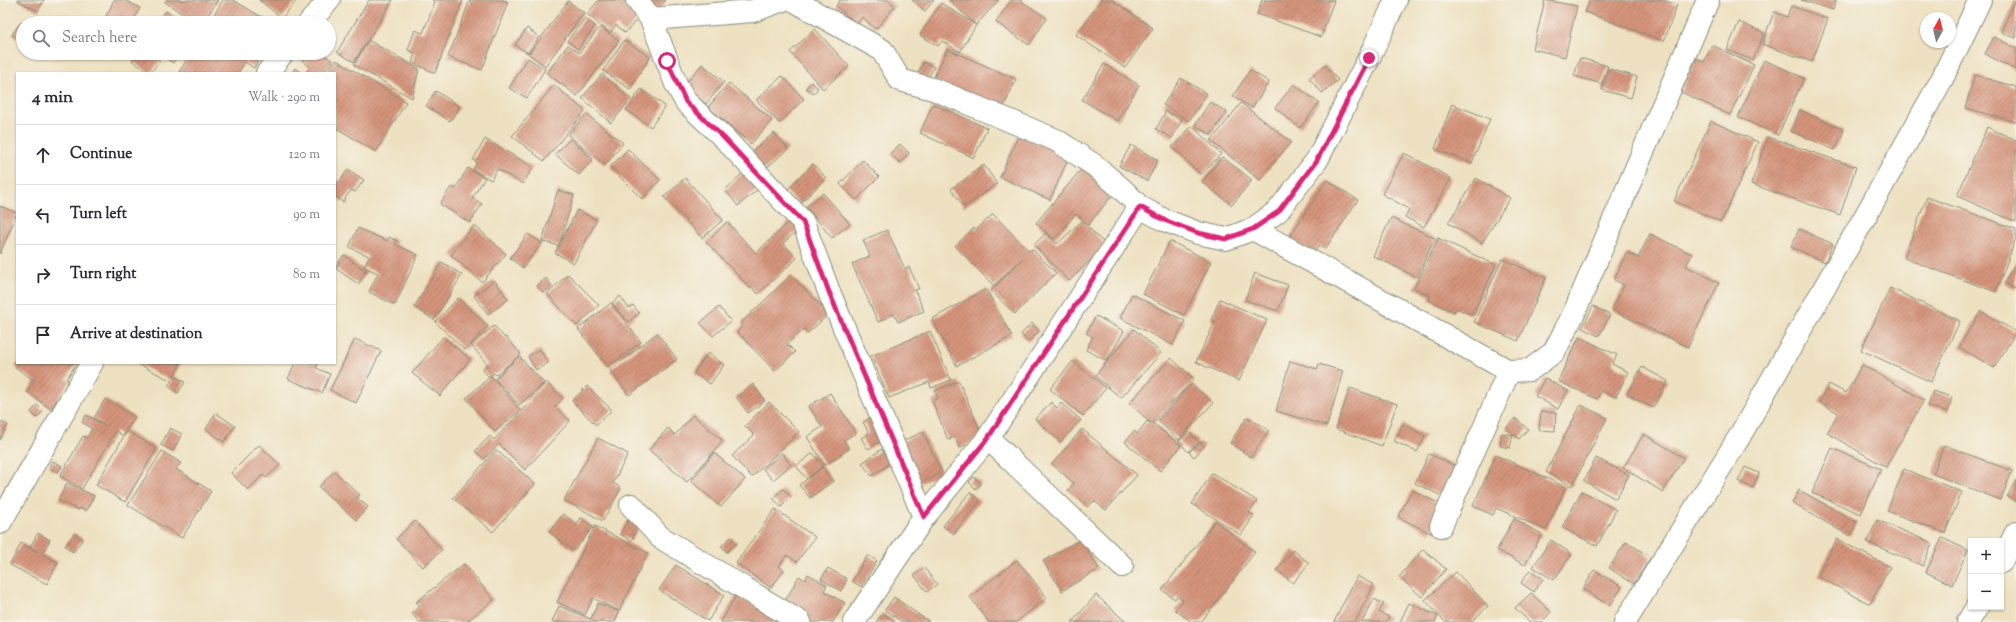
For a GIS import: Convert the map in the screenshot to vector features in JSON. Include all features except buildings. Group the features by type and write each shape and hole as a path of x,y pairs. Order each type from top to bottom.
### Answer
{"street":[{"path":"315,16 329,0"},
{"path":"637,0 651,19 676,84 686,102 724,138 803,222 829,292 924,517"},
{"path":"651,19 753,11 783,0"},
{"path":"793,0 882,50 900,80 936,90 1056,140 1094,165 1140,207 1164,220 1198,233 1226,239 1253,229 1278,212 1317,160 1369,58 1396,0"},
{"path":"1253,229 1509,371 1530,370 1554,352 1577,306 1708,0"},
{"path":"1625,622 1738,439 1862,222 1942,79 1980,0"},
{"path":"268,72 277,60"},
{"path":"854,622 924,517 988,438 1140,207"},
{"path":"0,523 91,364"},
{"path":"1441,526 1509,371"},
{"path":"988,438 1122,566"},
{"path":"631,505 660,537 800,622"},
{"path":"2004,556 2016,533"},
{"path":"1968,622 1975,610"}],"route":[{"path":"667,61 676,84 686,102 724,138 803,222 829,292 924,517 988,438 1140,207 1164,220 1198,233 1226,239 1253,229 1278,212 1317,160 1369,58"}]}
